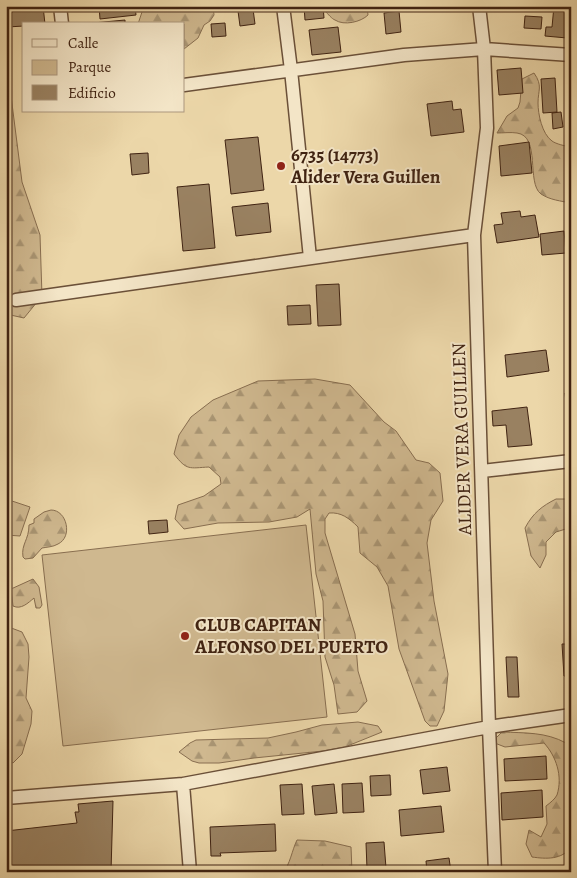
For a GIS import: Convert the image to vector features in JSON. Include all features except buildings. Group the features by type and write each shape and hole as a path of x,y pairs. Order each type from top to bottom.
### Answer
{"street":[{"path":"60,6 62,22"},
{"path":"283,6 310,258"},
{"name":"ALIDER VERA GUILLEN","path":"479,6 484,49 487,128 474,235 495,872"},
{"path":"185,84 404,55 484,49 571,55"},
{"path":"16,300 474,235"},
{"path":"482,471 571,461"},
{"path":"6,798 183,784 489,727 571,715"},
{"path":"183,784 190,872"}],"green space":[{"path":"144,6 213,6 214,15 204,25 198,38 185,48 185,22 139,22"},
{"path":"326,6 367,6 368,15 357,21 343,23 334,19 325,11"},
{"path":"534,73 539,85 538,103 541,124 546,134 554,142 571,147 571,203 548,198 541,194 534,180 529,142 524,136 517,133 497,133 507,116 518,108 522,79"},
{"path":"6,87 11,96 22,182 40,235 42,296 24,318 6,314"},
{"path":"315,379 350,385 384,422 396,431 416,460 429,463 440,473 443,501 431,520 427,543 434,601 448,674 444,711 437,726 430,726 425,721 399,649 388,586 377,567 360,553 358,527 345,516 329,513 325,519 325,533 355,634 358,671 367,701 357,712 338,714 334,685 325,657 323,601 316,574 310,509 297,517 269,522 218,523 184,529 175,519 178,505 204,496 221,484 220,477 209,467 197,468 186,466 174,454 179,435 191,417 213,400 258,381"},
{"path":"6,499 30,507 20,536 6,535"},
{"path":"556,499 571,499 571,529 556,532 546,542 546,555 540,568 531,556 525,528 538,510"},
{"path":"51,510 61,514 66,524 67,530 63,541 42,548 33,558 25,559 23,557 23,549 29,525 34,523 34,519 44,512"},
{"name":"CLUB CAPITAN ALFONSO DEL PUERTO","path":"306,525 327,717 63,746 42,555"},
{"path":"33,579 39,587 42,605 40,608 36,608 34,598 22,607 13,606 11,589"},
{"path":"6,626 22,632 28,644 26,698 32,711 31,724 22,754 13,763 6,761"},
{"path":"358,722 378,726 382,732 345,747 219,763 199,763 192,761 179,752 196,740 268,738 322,725"},
{"path":"502,732 543,735 566,743 568,756 567,795 571,812 571,847 563,854 548,858 532,857 526,844 529,830 541,837 547,824 546,806 557,795 559,774 552,754 544,743 505,747 492,742"},
{"path":"297,840 325,841 351,847 352,872 283,872"}],"place":[{"name":"6735 (14773) Alider Vera Guillen","path":"281,166"},
{"name":"CLUB CAPITAN ALFONSO DEL PUERTO","path":"185,636"}]}
